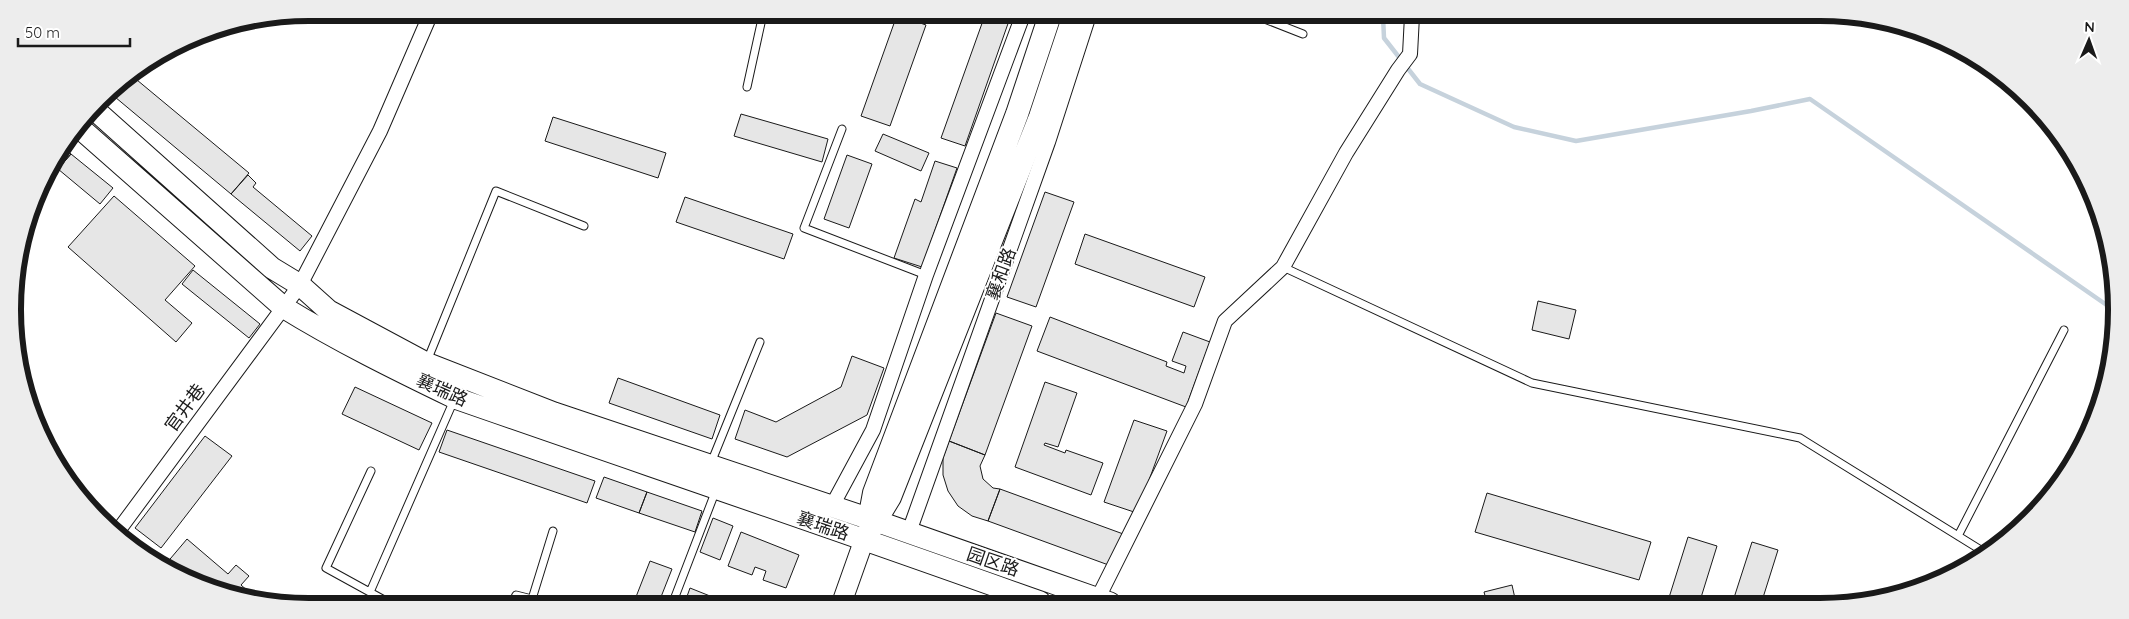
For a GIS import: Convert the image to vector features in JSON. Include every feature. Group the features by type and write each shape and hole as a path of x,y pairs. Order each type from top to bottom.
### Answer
{"highway":[{"path":"864,540 874,493 1017,114 1048,21"},
{"path":"864,540 890,497 1033,136 1072,21"}],"main road":[{"name":"襄瑞路","path":"99,113 272,268 300,286 329,311 426,363 554,413 876,521"},
{"name":"襄瑞路","path":"83,131 283,308 315,327 455,398 864,540"},
{"name":"园区路","path":"876,521 1098,598"},
{"path":"843,598 864,540"},
{"name":"园区路","path":"864,540 1029,598"}],"street":[{"name":"官井巷","path":"121,527 300,286 380,131 428,21"},
{"path":"832,506 873,430 926,275 1021,21"},
{"name":"襄和路","path":"909,532 1045,151 1087,21"},
{"path":"1105,598 1194,404 1226,321 1283,267 1346,154 1410,54 1412,21"}],"lane":[{"path":"747,87 761,21"},
{"path":"1270,21 1303,34"},
{"path":"842,129 804,228 926,275"},
{"path":"426,363 496,191 584,226"},
{"path":"1283,267 1532,384 1800,438 1980,549"},
{"path":"1958,536 2064,330"},
{"path":"709,466 760,342"},
{"path":"370,592 455,398"},
{"path":"371,471 326,568 381,598"},
{"path":"675,598 716,489"},
{"path":"532,598 552,531"},
{"path":"514,598 516,595 528,598"}],"building":[{"path":"895,21 914,21 926,25 890,126 861,116"},
{"path":"983,21 1009,21 965,146 941,138"},
{"path":"136,79 249,173 231,194 115,97"},
{"path":"741,114 828,139 822,162 734,136"},
{"path":"553,117 666,153 658,178 545,141"},
{"path":"883,134 929,153 921,171 875,151"},
{"path":"68,152 71,154 58,169 60,165"},
{"path":"71,154 113,188 100,204 58,169"},
{"path":"847,155 872,164 849,228 824,219"},
{"path":"935,161 957,168 922,267 894,258 915,199 921,202"},
{"path":"248,175 256,183 253,187 312,236 300,251 231,194"},
{"path":"1045,192 1074,202 1036,307 1007,297"},
{"path":"114,196 195,266 165,300 192,323 176,342 68,247"},
{"path":"685,197 793,234 784,259 676,222"},
{"path":"1085,234 1205,277 1194,307 1075,264"},
{"path":"193,270 260,324 249,338 182,284"},
{"path":"1538,301 1576,310 1569,339 1532,330"},
{"path":"996,313 1032,326 985,455 949,441"},
{"path":"1050,317 1167,362 1166,366 1184,373 1186,366 1172,361 1183,332 1210,342 1186,407 1037,351"},
{"path":"852,356 884,368 867,415 787,457 735,439 745,410 776,422 841,387"},
{"path":"618,378 720,415 712,439 609,403"},
{"path":"1045,382 1077,393 1058,447 1045,443 1044,445 1065,453 1066,450 1103,463 1091,495 1015,467"},
{"path":"355,387 432,423 419,450 342,414"},
{"path":"1134,420 1167,431 1137,513 1104,502"},
{"path":"447,430 595,481 587,503 439,452"},
{"path":"205,436 232,456 161,548 135,528"},
{"path":"949,441 985,455 980,466 983,479 993,488 1000,489 988,521 972,516 958,506 948,491 943,475 943,458"},
{"path":"604,477 647,492 639,513 596,498"},
{"path":"1000,489 1126,535 1114,567 988,521"},
{"path":"647,492 702,511 695,532 639,513"},
{"path":"1487,493 1651,542 1639,580 1475,532"},
{"path":"713,518 733,526 720,560 700,552"},
{"path":"741,532 799,555 786,588 763,580 766,571 755,567 752,575 728,566"},
{"path":"1688,537 1717,546 1701,598 1669,598"},
{"path":"187,539 228,574 236,565 249,576 241,585 248,591 199,576 169,561"},
{"path":"1752,542 1778,550 1763,598 1734,598"},
{"path":"650,561 672,569 661,598 636,598"},
{"path":"1512,585 1515,598 1486,598 1484,592"},
{"path":"690,588 710,596 709,598 686,598"}],"waterway":[{"path":"1383,21 1384,38 1420,84 1514,127 1576,141 1810,99 2108,306"}]}
